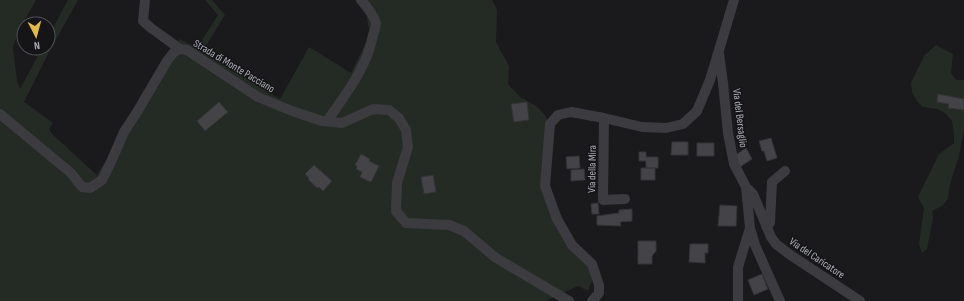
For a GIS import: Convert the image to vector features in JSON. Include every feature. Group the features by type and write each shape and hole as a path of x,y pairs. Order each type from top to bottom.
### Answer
{"street":[{"path":"145,0 143,21 180,49"},
{"path":"327,122 355,82 365,62 372,40 376,24 361,0"},
{"path":"592,301 599,293 599,285 592,264 572,245 557,219 545,186 550,124 558,115 570,112 642,126 666,128 683,124 697,111 710,80 734,0"},
{"name":"Strada di Monte Pacciano","path":"0,114 71,174 82,187 90,188 102,180 124,132 167,61 174,52 180,49 187,50 258,97 292,111 327,122 342,123 373,109 389,110 399,118 406,130 408,147 397,183 396,211 406,223 449,225 464,231 496,258 569,301"},
{"name":"Via del Bersaglio","path":"719,50 728,133 734,164 746,187 750,228 755,245 780,301"},
{"name":"Via della Mira","path":"604,118 603,200 625,199"},
{"path":"766,226 770,223 772,182 785,171"},
{"name":"Via del Caricatore","path":"746,187 753,194 766,226 776,244 784,251 860,301"},
{"path":"738,301 738,267 750,228"}],"shaded area":[{"path":"0,0 36,0 27,16 16,16 16,38 13,48 17,81 20,89 38,56 47,56 24,102 53,123 49,129 52,134 97,175 180,39 197,48 218,15 205,0 212,0 225,15 202,52 280,99 309,47 351,73 370,34 366,13 355,0 492,0 497,10 496,42 509,66 508,84 520,97 536,106 544,114 550,124 545,186 557,219 592,264 593,278 588,291 578,286 546,301 0,301"},
{"path":"68,0 78,0 56,39 56,22"},
{"path":"936,45 953,54 951,73 956,80 964,80 964,129 959,156 950,184 948,199 942,206 932,211 933,218 927,249 922,253 919,244 924,208 918,197 939,154 954,143 952,121 945,113 937,109 923,107 917,101 912,92 911,83 924,56"}],"building":[{"path":"938,94 964,99 964,110 948,108 949,104 937,102"},
{"path":"219,102 228,112 205,131 197,121"},
{"path":"527,102 529,120 514,122 511,104"},
{"path":"771,138 777,158 767,161 759,141"},
{"path":"672,142 688,142 688,155 671,155"},
{"path":"697,143 714,143 714,156 697,156"},
{"path":"746,148 752,159 740,167 734,156"},
{"path":"639,152 646,152 646,157 658,157 658,168 646,168 646,161 639,161"},
{"path":"361,154 370,159 369,161 379,166 371,182 360,177 362,172 356,169 357,166 355,165"},
{"path":"579,156 580,168 567,169 566,157"},
{"path":"314,165 332,181 323,191 319,187 317,188 305,174"},
{"path":"641,168 655,168 655,180 641,180"},
{"path":"584,169 585,180 571,181 571,170"},
{"path":"433,175 436,192 424,194 421,177"},
{"path":"598,203 599,214 592,214 591,204"},
{"path":"720,205 737,206 736,226 718,226"},
{"path":"632,209 632,221 620,222 621,226 597,225 597,216 619,213 619,210"},
{"path":"638,241 656,241 656,251 652,256 652,264 638,264"},
{"path":"690,244 708,244 708,253 705,253 705,263 689,262"},
{"path":"762,274 768,289 754,295 748,280"}]}
